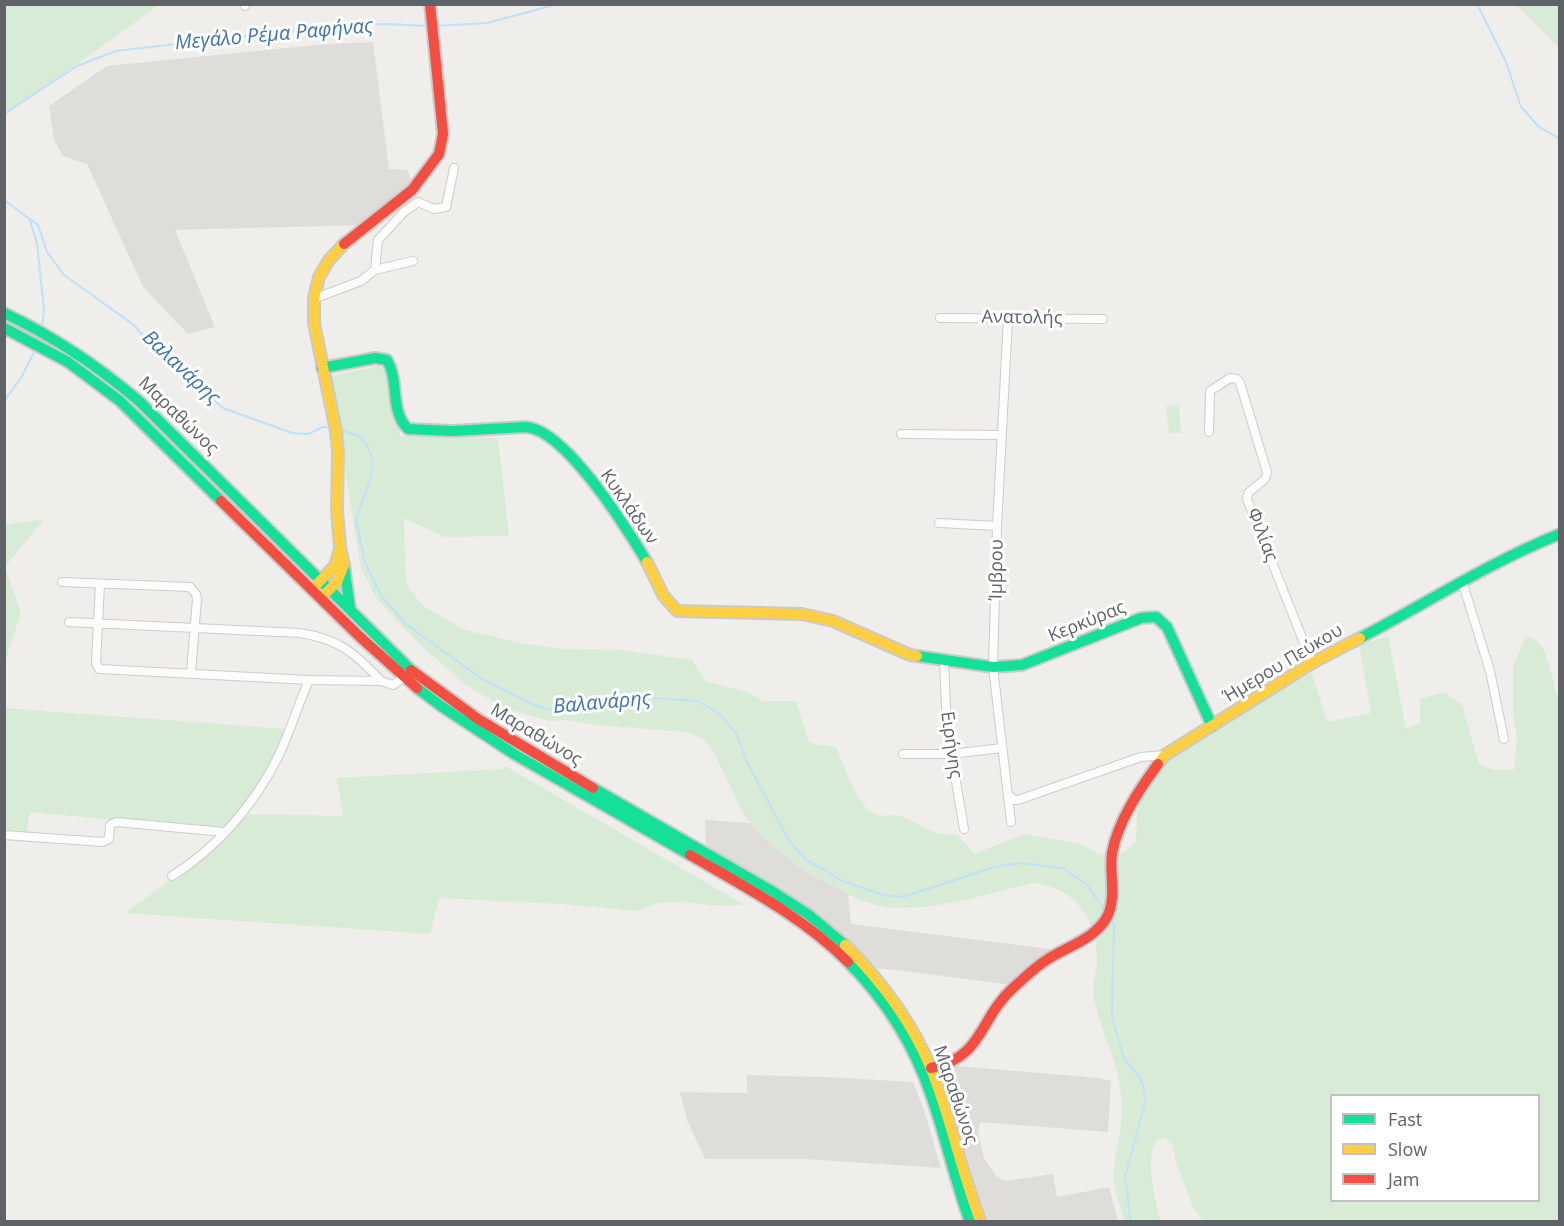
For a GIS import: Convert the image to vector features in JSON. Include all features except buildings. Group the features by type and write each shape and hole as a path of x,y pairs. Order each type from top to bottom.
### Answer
{"main road":[{"path":"350,608 340,547 337,440 314,323 314,299 321,272 328,260 346,242 411,191 439,156 443,139 430,4"},
{"name":"Μαραθώνος","path":"7,314 53,337 89,359 130,392 331,588 405,664 468,713 508,739 779,896 828,930 860,960 886,990 911,1028 941,1094 981,1221"},
{"name":"Μαραθώνος","path":"4,327 81,371 120,401 358,636 404,677 502,747 786,911 840,954 864,979 888,1010 915,1057 932,1097 961,1198 970,1221"},
{"name":"Κυκλάδων","path":"322,368 375,358 387,360 393,372 400,420 408,429 475,430 529,427 550,435 581,469 631,537 668,603 677,611 802,614 832,621 862,632 910,655 944,661"},
{"name":"Ήμερου Πεύκου","path":"931,1068 957,1060 966,1054 978,1038 991,1013 1008,991 1039,965 1088,936 1105,921 1112,896 1111,857 1114,843 1153,768 1165,755 1312,663 1395,620 1462,580 1560,534"},
{"path":"316,594 322,580 336,563 340,547"},
{"path":"316,594 331,588 339,579 344,565"},
{"name":"Κερκύρας","path":"944,661 993,667 1022,665 1141,618 1156,617 1167,627 1212,726"}],"street":[{"path":"375,270 378,240 404,212 418,202 434,209 446,207 454,168"},
{"path":"314,299 361,281 375,270 413,261"},
{"path":"4,327 7,314"},
{"name":"Ανατολής","path":"940,318 1103,319"},
{"name":"Ίμβρου","path":"1008,318 997,526 993,667 1011,822"},
{"name":"Φιλίας","path":"1209,432 1210,391 1230,378 1237,379 1267,472 1262,483 1248,493 1248,499 1312,663"},
{"path":"901,434 1002,435"},
{"path":"939,524 997,526"},
{"path":"1462,580 1490,671 1504,739"},
{"path":"62,582 190,587 197,599 191,673"},
{"path":"100,584 96,663 99,669 309,680 381,681 393,684 404,677"},
{"path":"69,622 195,627 320,636 333,640 350,650 381,681"},
{"name":"Ειρήνης","path":"944,661 947,729 964,829"},
{"path":"172,876 209,849 248,806 278,758 309,680"},
{"path":"903,754 951,754 1002,748"},
{"path":"1009,795 1014,800 1018,800 1141,757 1165,755"},
{"path":"4,835 103,842 109,839 110,825 116,822 224,832"}],"shaded area":[{"path":"373,42 389,169 408,170 411,185 361,225 175,230 215,327 188,334 143,287 87,164 63,156 54,140 49,106 107,66 327,44"},
{"path":"705,820 751,823 761,836 802,869 848,894 851,924 1058,950 1012,985 872,968 706,850"},
{"path":"957,1066 1099,1078 1111,1081 1108,1132 980,1122 978,1131 984,1158 996,1176 1005,1181 1053,1174 1057,1197 1109,1187 1118,1221 989,1221 956,1121 959,1119 947,1088 946,1074"},
{"path":"747,1075 913,1082 941,1168 804,1159 705,1159 687,1120 680,1092 747,1093"}],"green space":[{"path":"5,4 159,4 159,5 5,116"},
{"path":"1516,5 1559,5 1559,48"},
{"path":"379,366 387,370 390,379 400,436 498,438 509,536 445,537 404,518 406,584 422,605 465,630 520,643 563,649 621,650 692,660 705,681 747,692 763,701 796,701 809,743 836,747 857,795 869,810 879,815 901,816 937,833 958,835 974,854 1024,834 1081,844 1098,854 1122,853 1136,842 1137,812 1147,786 1165,761 1270,691 1312,673 1327,722 1371,713 1359,644 1388,637 1406,729 1420,723 1420,699 1445,692 1462,705 1479,764 1494,770 1514,770 1517,736 1513,714 1513,666 1526,636 1537,641 1546,655 1560,701 1559,1221 1203,1221 1193,1207 1177,1165 1172,1144 1165,1138 1156,1141 1151,1160 1152,1181 1160,1221 1124,1221 1114,1180 1122,1111 1120,1087 1115,1063 1093,995 1097,963 1094,934 1082,909 1073,899 1062,891 1033,883 966,900 926,907 887,908 859,900 802,869 761,836 743,813 713,751 704,739 688,732 596,725 568,720 549,721 504,708 466,685 414,639 377,599 361,568 330,376"},
{"path":"1179,405 1181,433 1169,433 1166,406"},
{"path":"44,519 5,567 5,525"},
{"path":"5,567 21,613 6,658 5,676"},
{"path":"4,708 287,729 278,754 246,805 223,830 30,812 26,834 5,832"},
{"path":"505,766 743,904 717,906 677,902 651,905 639,911 560,904 439,898 430,934 125,913 205,855 249,814 343,816 337,778 503,769"}],"waterway":[{"name":"Μεγάλο Ρέμα Ραφήνας","path":"434,26 487,23 558,4"},
{"name":"Μεγάλο Ρέμα Ραφήνας","path":"1477,4 1506,62 1521,107 1539,127 1560,139"},
{"name":"Μεγάλο Ρέμα Ραφήνας","path":"4,114 77,66 116,51 333,26 385,24 429,26"},
{"name":"Βαλανάρης","path":"4,200 38,225 47,252 64,275 134,325 151,345 223,408 292,433 308,434 323,427 332,428"},
{"path":"30,221 37,243 44,310 42,327"},
{"path":"4,401 21,378 35,350"},
{"name":"Βαλανάρης","path":"341,430 361,437 373,461 370,480 356,519 365,563 382,597 407,625 482,679 545,709 567,711 589,702 639,697 698,701 721,715 737,735 746,760 788,839 806,860 840,880 883,895 903,897 994,867 1021,863 1063,868 1087,885 1105,910"},
{"name":"Βαλανάρης","path":"1110,917 1114,923 1112,1017 1124,1059 1141,1079 1146,1099 1125,1177 1131,1222"}],"traffic: fast":[{"path":"4,313 75,353 140,402 411,670"},
{"path":"4,328 68,362 120,401 221,501"},
{"path":"322,368 375,358 387,360 393,377 396,405 408,429 452,431 526,427 542,432 577,462 594,483 647,562"},
{"path":"1360,638 1484,570 1560,534"},
{"path":"344,565 350,608"},
{"path":"917,656 993,667 1022,665 1141,618 1156,617 1167,627 1212,726"},
{"path":"417,688 514,754 690,855"},
{"path":"593,788 770,890 809,915 845,945"},
{"path":"848,962 887,1008 917,1061 932,1098 970,1222"}],"traffic: slow":[{"path":"325,594 337,582 344,565 337,511 336,431 314,323 314,298 319,277 329,260 344,244"},
{"path":"316,585 335,566 340,549"},
{"path":"647,562 663,595 677,611 802,614 833,621 917,656"},
{"path":"1158,764 1165,755 1312,663 1360,638"},
{"path":"845,945 871,973 915,1035 938,1088 981,1222"}],"traffic: jam":[{"path":"344,244 412,190 439,154 443,134 430,4"},
{"path":"221,501 359,636 417,688"},
{"path":"411,670 478,719 593,788"},
{"path":"931,1068 948,1063 971,1046 1002,1000 1043,962 1088,937 1102,925 1112,902 1111,861 1119,829 1137,795 1158,764"},
{"path":"690,855 792,916 812,930 848,962"}]}
